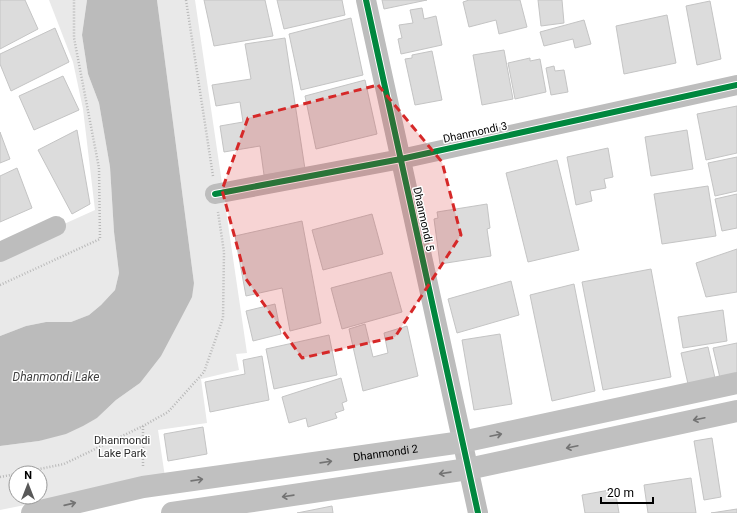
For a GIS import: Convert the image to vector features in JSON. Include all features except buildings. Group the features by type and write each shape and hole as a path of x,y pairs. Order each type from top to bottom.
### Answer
{"main road":[{"name":"Dhanmondi 2","path":"32,513 143,488 462,442 737,383"},
{"path":"172,513 468,469 737,411"}],"street":[{"name":"Dhanmondi 5","path":"366,0 478,513"},
{"name":"Dhanmondi 3","path":"215,194 401,159 737,85"},
{"path":"0,252 56,226"}],"path":[{"path":"0,284 100,239 99,168 74,38 74,0"},
{"path":"48,467 64,464 143,426 168,412 204,372 224,318 224,252 186,0"},
{"path":"143,426 143,488"}],"highlighted area":[{"path":"378,85 442,162 461,235 395,337 302,358 246,279 222,190 248,118"}],"green space":[{"path":"49,0 87,0 82,35 88,74 99,103 110,167 114,232 119,273 115,290 89,315 71,322 46,322 26,326 0,336 0,253 95,210 83,109 73,62"},
{"name":"Dhanmondi Lake Park","path":"157,0 195,0 247,353 236,354 239,370 201,379 207,423 158,430 165,477 48,500 48,465 8,465 8,505 25,505 0,510 0,446 39,441 97,418 116,400 140,383 194,283"}],"water":[{"name":"Dhanmondi Lake","path":"87,0 157,0 194,283 192,297 161,356 140,383 116,400 97,418 66,434 39,441 0,446 0,336 26,326 46,322 71,322 89,315 115,290 119,273 114,232 110,167 99,103 88,74 82,35"}],"cycle path":[{"path":"366,0 478,513"},
{"path":"215,194 401,159 737,85"}]}
